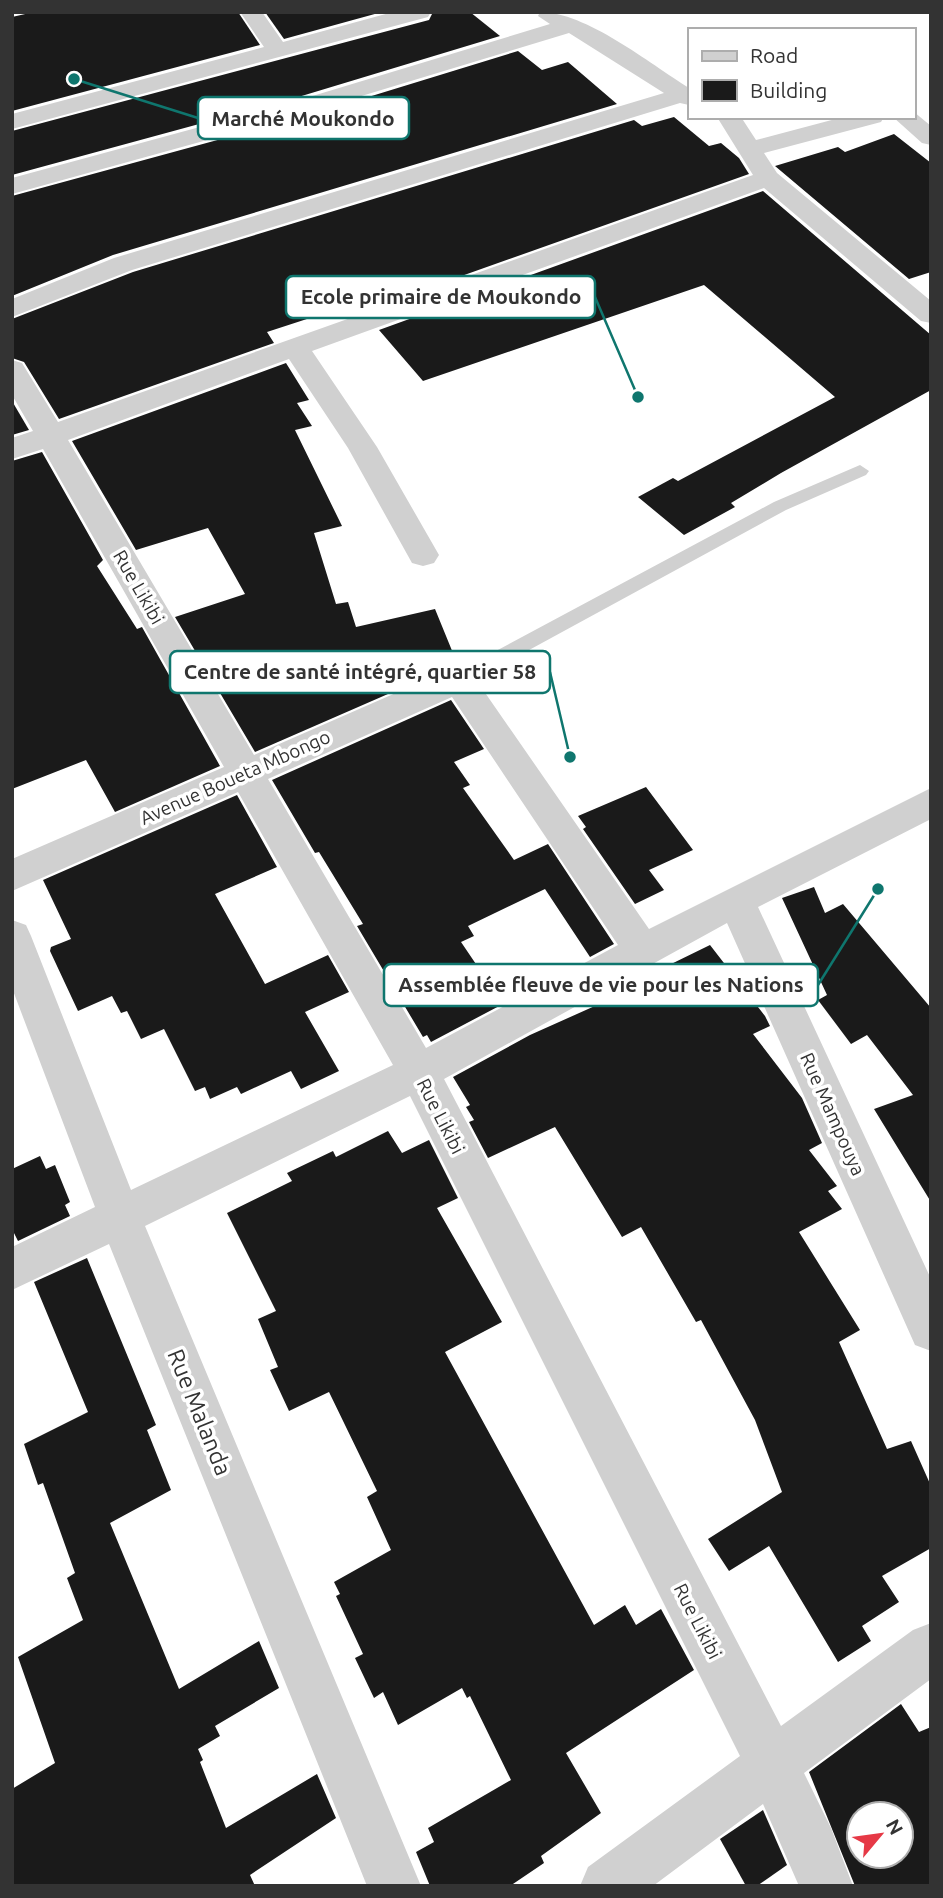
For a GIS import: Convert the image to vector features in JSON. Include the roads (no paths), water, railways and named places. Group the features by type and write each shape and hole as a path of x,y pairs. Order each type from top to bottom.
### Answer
{"street":[{"path":"251,12 278,51"},
{"path":"12,122 420,12"},
{"path":"541,12 572,25 685,97"},
{"path":"12,186 304,106 572,25"},
{"path":"12,309 123,264 685,97"},
{"path":"915,111 931,138"},
{"path":"730,119 768,178 931,315"},
{"path":"751,149 864,119"},
{"path":"12,449 768,178"},
{"path":"296,348 362,447 423,555"},
{"name":"Rue Likibi","path":"12,369 419,1072 772,1764 812,1847 826,1886"},
{"path":"458,680 642,950"},
{"name":"Avenue Boueta Mbongo","path":"12,876 458,680"},
{"path":"12,1269 419,1072 736,900 927,811"},
{"name":"Rue Mampouya","path":"736,900 931,1329"},
{"name":"Rue Malanda","path":"12,936 120,1217 394,1886"},
{"path":"607,1886 931,1648"}],"lane":[{"path":"458,680 780,506 860,471"}],"place":[{"name":"Marché Moukondo","path":"74,79"},
{"name":"Ecole primaire de Moukondo","path":"638,397"},
{"name":"Centre de santé intégré, quartier 58","path":"570,757"},
{"name":"Assemblée fleuve de vie pour les Nations","path":"878,889"}]}
